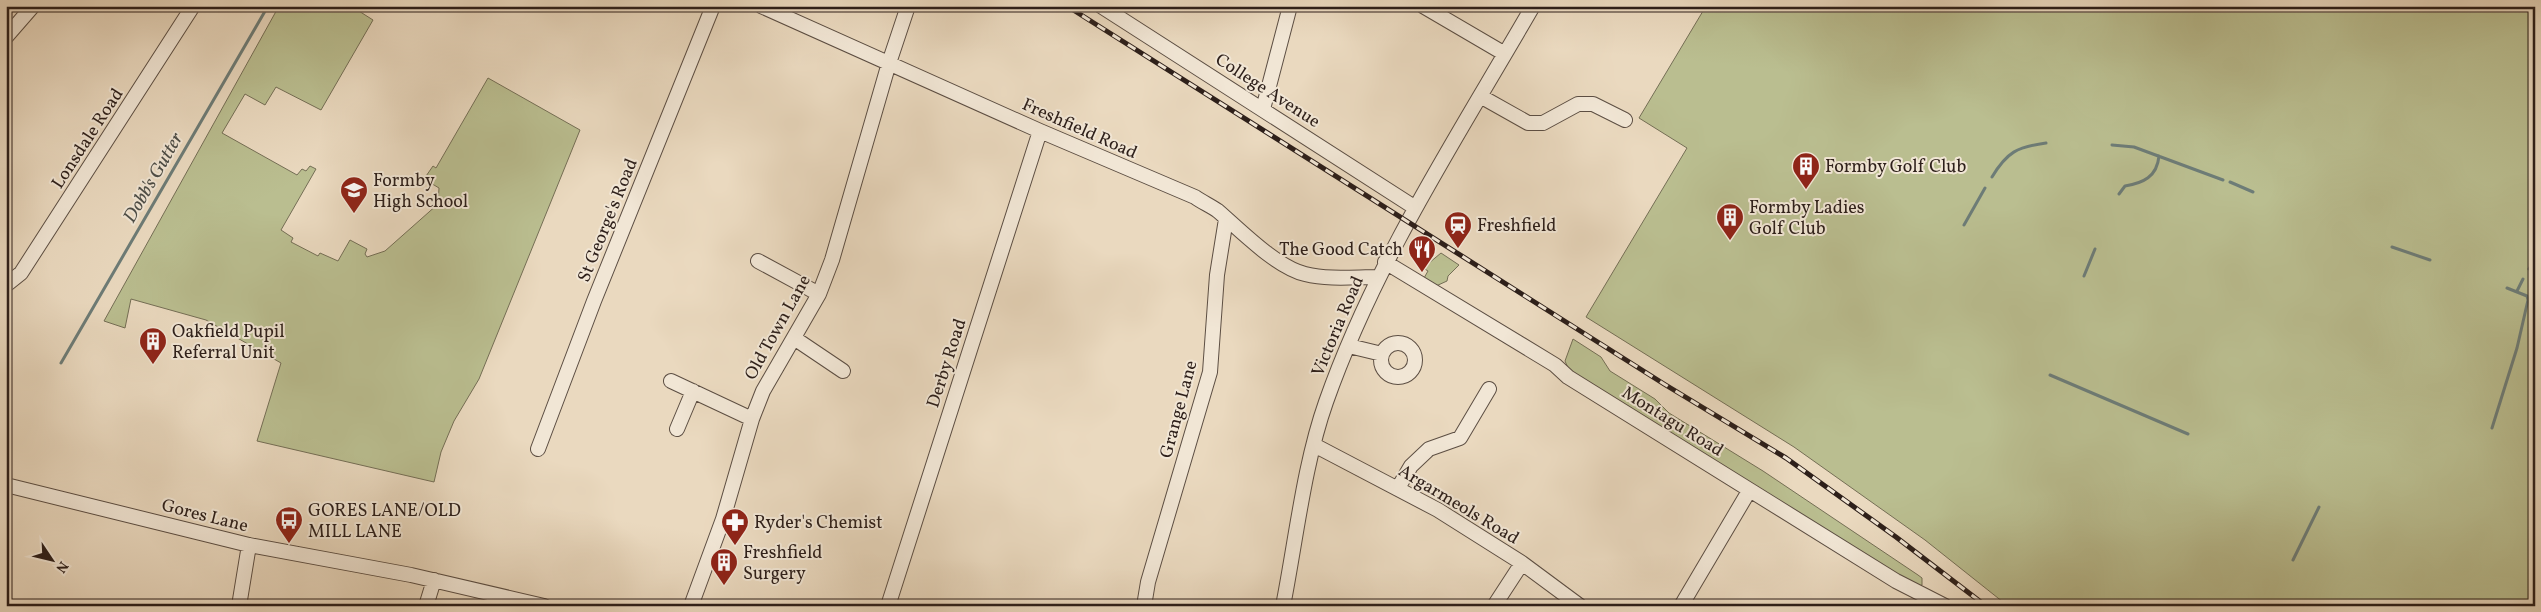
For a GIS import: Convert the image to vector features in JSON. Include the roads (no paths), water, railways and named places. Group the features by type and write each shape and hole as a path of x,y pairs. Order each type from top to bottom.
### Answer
{"street":[{"path":"6,37 33,6"},
{"name":"Lonsdale Road","path":"6,285 25,266 193,6"},
{"name":"St George's Road","path":"538,449 594,301 713,6"},
{"name":"Freshfield Road","path":"761,6 1040,131 1195,197 1217,210 1250,240 1289,267 1304,274 1335,278 1378,277"},
{"name":"Old Town Lane","path":"691,606 723,520 752,419 763,391 819,294 837,246 889,63 908,6"},
{"name":"College Avenue","path":"1101,6 1414,207"},
{"path":"1263,109 1290,6"},
{"path":"1423,6 1505,54"},
{"name":"Victoria Road","path":"1283,606 1314,445 1326,402 1349,346 1385,262 1414,207 1533,6"},
{"path":"1480,96 1528,123 1543,123 1578,104 1594,104 1625,120"},
{"name":"Derby Road","path":"888,606 1040,131"},
{"name":"Grange Lane","path":"1144,606 1148,582 1210,372 1217,275 1226,219"},
{"path":"758,261 819,294"},
{"name":"Montagu Road","path":"1385,262 1555,366 1568,377 1749,491 1896,581 1945,606"},
{"path":"794,338 843,371"},
{"path":"1349,346 1382,354"},
{"path":"671,380 752,419"},
{"path":"1398,488 1411,466 1429,449 1460,438 1490,389"},
{"path":"677,430 693,391"},
{"name":"Argarmeols Road","path":"1314,445 1438,510 1522,564 1580,606"},
{"name":"Gores Lane","path":"6,485 249,545 434,580 544,606"},
{"path":"1682,606 1749,491"},
{"path":"239,606 249,545"},
{"path":"1494,606 1522,564"},
{"path":"426,606 434,580"}],"waterway":[{"name":"Dobb's Gutter","path":"61,363 268,6"},
{"path":"1992,177 2008,156 2014,152 2027,146 2046,143"},
{"path":"2112,145 2134,147 2223,180"},
{"path":"2119,194 2125,186 2148,178 2155,169 2159,156"},
{"path":"2230,182 2253,192"},
{"path":"1964,225 1985,188"},
{"path":"2392,247 2430,260"},
{"path":"2084,276 2095,249"},
{"path":"2529,269 2535,259"},
{"path":"2517,291 2523,279"},
{"path":"2492,428 2517,348 2528,300 2527,296 2507,288"},
{"path":"2050,375 2188,434"},
{"path":"2293,560 2319,507"}],"railway":[{"path":"1067,6 1664,384 1786,458 1896,537 1986,606"}],"place":[{"name":"Formby Golf Club","path":"1806,190"},
{"name":"Formby High School","path":"354,214"},
{"name":"Formby Ladies Golf Club","path":"1730,241"},
{"name":"Freshfield","path":"1458,249"},
{"name":"The Good Catch","path":"1422,273"},
{"name":"Oakfield Pupil Referral Unit","path":"153,365"},
{"name":"GORES LANE/OLD MILL LANE","path":"289,544"},
{"name":"Ryder's Chemist","path":"735,546"},
{"name":"Freshfield Surgery","path":"724,586"}]}
